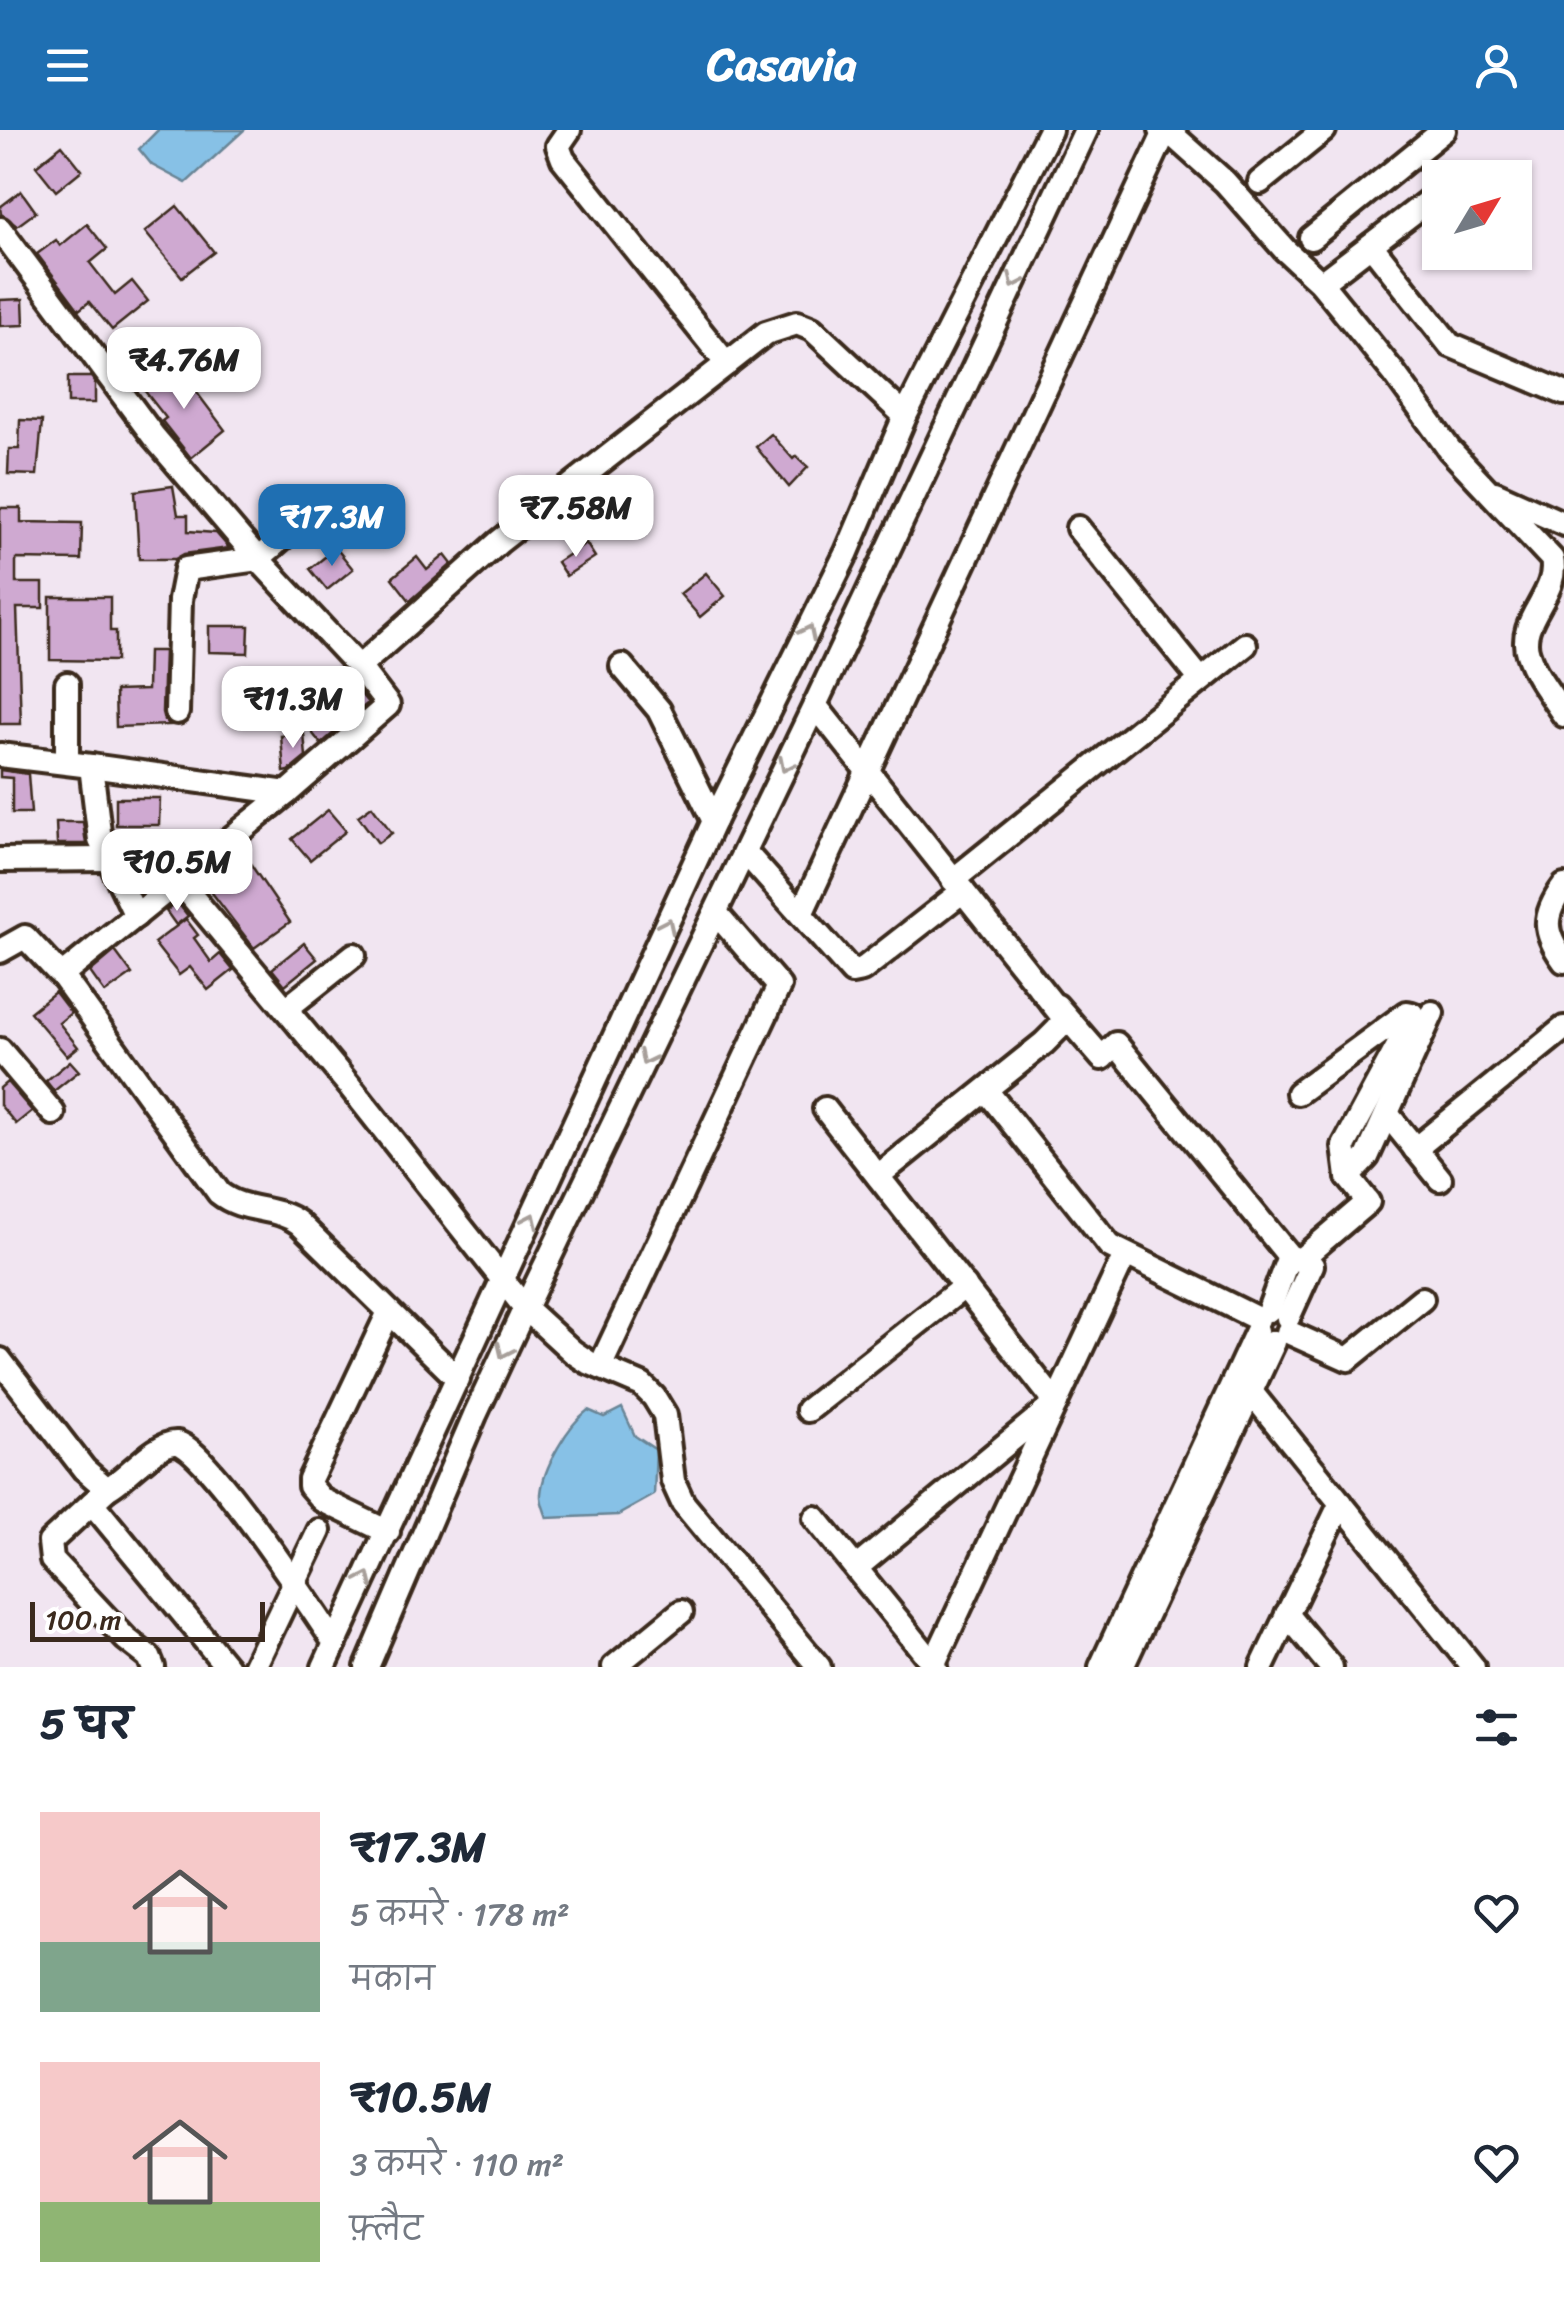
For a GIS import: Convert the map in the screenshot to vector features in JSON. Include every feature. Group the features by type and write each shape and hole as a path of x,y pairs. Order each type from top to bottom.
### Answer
{"street":[{"path":"569,130 558,146 562,159 727,364"},
{"path":"324,1667 714,822 847,552 906,416 1050,130"},
{"path":"368,1667 474,1415 1086,130"},
{"path":"1260,182 1324,130"},
{"path":"1312,238 1444,130"},
{"path":"801,914 1163,131 1224,182 1322,283 1449,449 1552,558 1553,582 1530,625 1526,651 1559,708"},
{"path":"1322,283 1422,206"},
{"path":"1002,222 1035,239"},
{"path":"0,229 154,437 258,559 386,699 386,708 287,793 61,974"},
{"path":"1370,245 1450,345 1564,393"},
{"path":"359,667 499,542 766,334 797,323 812,329 906,416"},
{"path":"1483,488 1564,524"},
{"path":"177,712 179,619 186,569 258,559 304,519"},
{"path":"1078,528 1201,680"},
{"path":"1536,539 1564,550"},
{"path":"745,852 852,972 862,970 1245,644"},
{"path":"622,666 659,710 714,822"},
{"path":"1559,708 1564,678"},
{"path":"67,684 79,763 108,859 136,916"},
{"path":"815,705 958,886 1102,1058 1116,1044 1295,1258"},
{"path":"0,755 287,793"},
{"path":"0,860 108,859"},
{"path":"179,880 524,1308 573,1352 642,1385 654,1398 665,1415 673,1480 683,1503 819,1667"},
{"path":"1564,886 1548,922 1548,938 1564,960"},
{"path":"600,1367 779,986 716,913"},
{"path":"0,952 26,937 61,974 219,1193 246,1209 288,1215 458,1379"},
{"path":"286,1009 354,955"},
{"path":"878,1176 1059,1028 1063,1017 1055,1003"},
{"path":"1348,1177 1367,1158 1432,1012"},
{"path":"1122,1667 1252,1392 1295,1258 1368,1202 1348,1177 1344,1146 1412,1014 1298,1093"},
{"path":"1415,1149 1564,1028"},
{"path":"0,1050 54,1112"},
{"path":"986,1090 1110,1246 1125,1255 1348,1359 1422,1300"},
{"path":"825,1109 1056,1403"},
{"path":"1388,1116 1440,1179"},
{"path":"815,1518 935,1665 1125,1255"},
{"path":"808,1410 965,1286"},
{"path":"388,1532 322,1500 310,1486 389,1312"},
{"path":"1101,1667 1272,1325"},
{"path":"0,1360 227,1667"},
{"path":"1252,1392 1473,1667"},
{"path":"856,1568 1056,1403"},
{"path":"153,1667 149,1657 126,1639 52,1560 50,1542 99,1496 165,1445 180,1443 205,1465 296,1584 335,1643"},
{"path":"1262,1667 1341,1503"},
{"path":"254,1667 318,1531"},
{"path":"614,1667 681,1612"},
{"path":"1288,1614 1331,1667"}],"water":[{"path":"158,130 244,130 186,183 152,165 139,149"},
{"path":"622,1408 635,1436 656,1450 654,1495 618,1515 547,1518 541,1500 543,1484 565,1436 588,1410 604,1417"}],"building":[{"path":"62,145 82,170 56,191 36,166"},
{"path":"21,191 36,212 17,226 1,214 0,207"},
{"path":"177,206 214,252 182,277 145,232"},
{"path":"87,224 107,249 90,263 115,295 132,281 148,301 112,330 89,302 79,310 37,254 56,240 60,246"},
{"path":"23,299 24,325 0,326 0,300"},
{"path":"176,365 225,430 191,458 144,390"},
{"path":"68,377 91,377 95,382 95,403 68,403"},
{"path":"20,420 42,421 37,475 8,474 9,449 19,449"},
{"path":"771,434 793,459 796,456 808,467 789,487 756,447"},
{"path":"173,486 178,515 188,515 188,531 216,533 229,548 184,554 175,559 139,559 135,491"},
{"path":"0,508 21,508 21,522 82,523 81,560 16,559 16,583 43,583 43,608 17,608 21,724 0,724"},
{"path":"586,543 595,557 566,576 557,562"},
{"path":"336,548 353,569 327,590 310,569"},
{"path":"445,555 452,564 410,601 392,578 417,557 427,570"},
{"path":"706,573 725,596 700,617 680,594"},
{"path":"50,597 110,597 110,631 116,631 116,661 50,660"},
{"path":"209,626 249,626 248,653 209,652"},
{"path":"148,651 164,651 162,712 171,725 116,727 115,691 147,690"},
{"path":"340,668 368,703 321,744 306,725 343,695 328,677"},
{"path":"304,734 306,757 284,772 281,736"},
{"path":"0,770 28,774 31,813 12,813 12,778 0,777"},
{"path":"116,798 160,798 159,825 116,825"},
{"path":"372,806 392,833 378,843 358,816"},
{"path":"328,810 346,831 310,860 292,839"},
{"path":"56,822 83,822 86,844 57,844"},
{"path":"131,832 148,853 130,867 118,842"},
{"path":"241,850 290,922 254,948 203,881"},
{"path":"177,902 188,916 176,925 166,911"},
{"path":"186,919 211,962 220,954 233,970 208,990 190,967 179,975 154,943"},
{"path":"304,943 317,959 285,985 272,969"},
{"path":"115,951 132,974 105,993 90,972"},
{"path":"55,992 71,1013 59,1023 78,1047 67,1056 30,1012"},
{"path":"70,1061 79,1071 54,1091 46,1081"},
{"path":"7,1082 32,1111 16,1124 0,1105 0,1088"}]}
